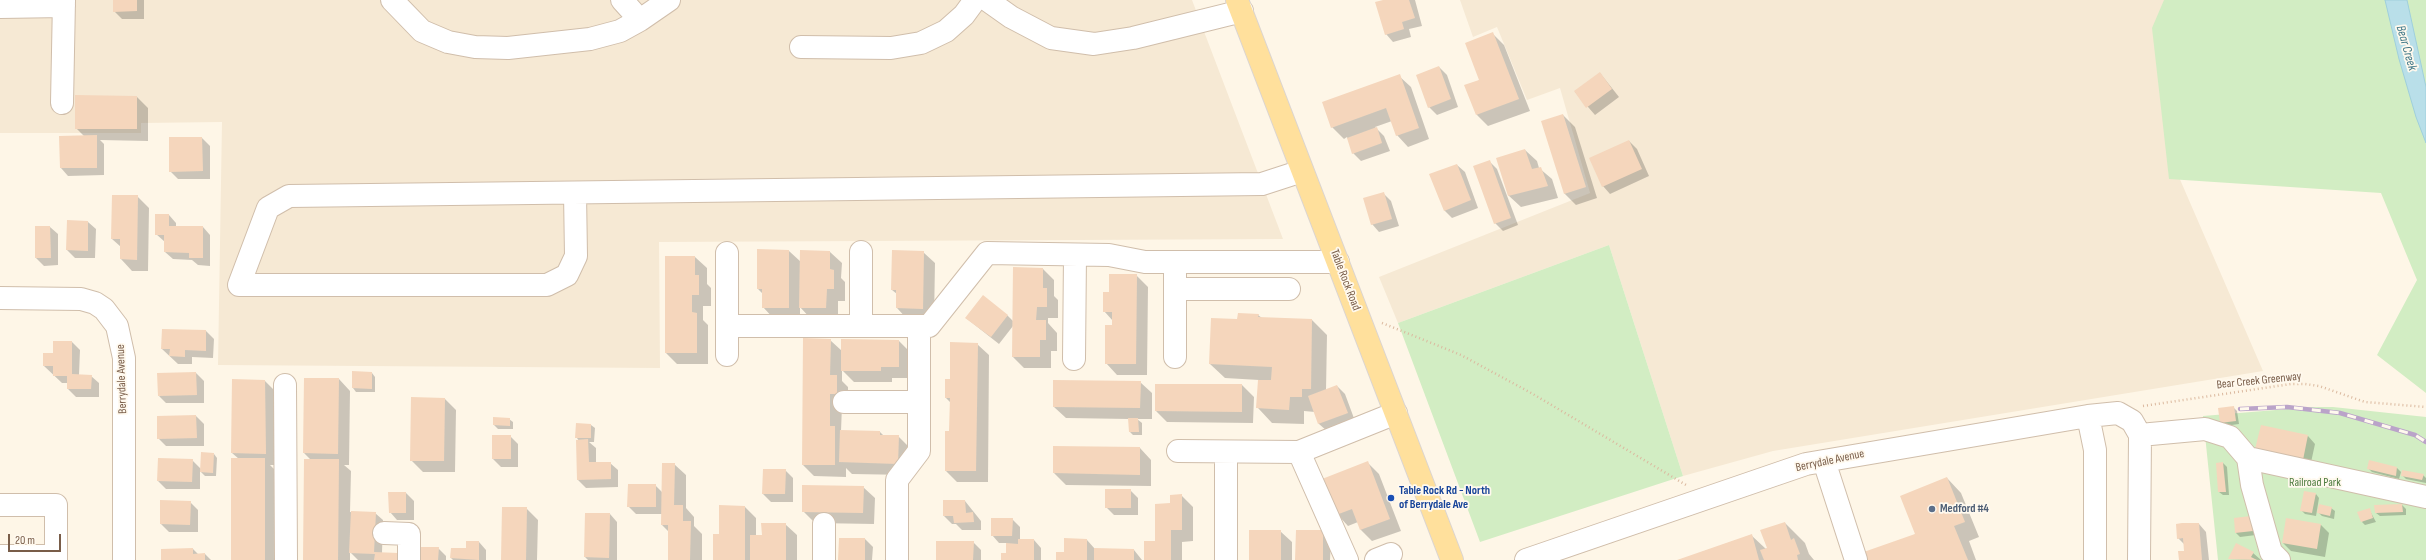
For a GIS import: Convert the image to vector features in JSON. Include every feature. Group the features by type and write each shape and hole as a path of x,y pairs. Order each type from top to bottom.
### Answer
{"main road":[{"name":"Table Rock Road","path":"1239,6 1358,312 1452,560"}],"street":[{"path":"392,0 422,32 448,42 475,48 508,48 590,40 620,31 640,20 669,0"},
{"path":"622,0 640,20"},
{"path":"801,47 891,48 921,43 946,31 964,15 975,0"},
{"path":"987,0 1010,17 1051,38 1094,44 1133,38 1239,6"},
{"path":"0,7 64,3 62,103"},
{"path":"576,193 576,256 567,275 547,285 239,285 268,208 289,196 1262,184 1302,171"},
{"path":"861,252 862,326"},
{"path":"727,253 727,355"},
{"path":"727,326 929,326 987,254 1109,255 1145,262 1338,262"},
{"path":"1074,359 1075,255"},
{"path":"1175,262 1175,357"},
{"path":"1234,288 1235,262"},
{"path":"1175,288 1289,289"},
{"name":"Berrydale Avenue","path":"0,298 81,300 95,303 104,309 117,326 124,358 124,560"},
{"path":"897,560 897,480 919,451 919,326"},
{"path":"285,385 286,560"},
{"path":"844,402 919,402"},
{"path":"1178,452 1298,452 1396,413"},
{"name":"Berrydale Avenue","path":"1526,560 1806,464 2093,415 2118,413 2132,421 2140,435"},
{"path":"2093,415 2095,450 2095,560"},
{"path":"2139,560 2140,435 2205,429 2230,437 2248,458 2252,485 2271,552 2279,560"},
{"path":"1226,452 1226,560"},
{"path":"1298,452 1347,560"},
{"path":"2248,458 2426,497"},
{"path":"1824,461 1856,560"},
{"path":"0,505 56,506 56,558 0,556"},
{"path":"824,524 824,560"},
{"path":"384,533 409,534 409,560"}],"path":[{"path":"1358,312 1461,355 1533,394 1708,498"},
{"name":"Bear Creek Greenway","path":"2139,407 2283,385 2305,384 2319,386 2340,395 2366,402 2426,407"}],"shaded area":[{"path":"0,0 1192,0 1283,239 659,242 660,368 218,365 222,122 141,123 141,133 0,133"},
{"path":"1460,0 2164,0 2172,161 2263,371 1773,451 1683,476 1609,245 1398,323 1379,277 1590,193 1560,88 1527,100 1497,27 1473,37"}],"green space":[{"path":"2164,0 2426,0 2426,393 2377,355 2417,280 2381,193 2169,179 2152,28"},
{"path":"1609,245 1683,476 1480,542 1398,323"},
{"name":"Railroad Park","path":"2312,407 2333,407 2426,417 2426,560 2218,560 2203,416"}],"water":[{"name":"Bear Creek","path":"2385,0 2407,0 2426,87 2426,143 2416,117 2399,59"}],"building":[{"path":"113,0 137,0 137,11 113,12"},
{"path":"1383,0 1409,0 1415,18 1402,22 1404,29 1385,35 1375,2"},
{"path":"1493,32 1519,99 1476,115 1464,85 1479,80 1465,43"},
{"path":"1439,66 1451,99 1428,108 1416,75"},
{"path":"1600,72 1612,89 1586,108 1574,91"},
{"path":"1400,74 1419,128 1396,136 1386,108 1331,128 1322,102"},
{"path":"75,95 137,96 137,129 75,129"},
{"path":"1563,114 1586,187 1564,194 1541,121"},
{"path":"1377,127 1382,143 1352,154 1347,138"},
{"path":"97,135 97,168 60,168 59,136"},
{"path":"169,137 202,137 203,171 169,172"},
{"path":"1629,140 1642,169 1602,187 1589,158"},
{"path":"1525,149 1532,169 1541,167 1548,186 1508,196 1496,158"},
{"path":"1490,160 1511,218 1494,224 1473,166"},
{"path":"1457,164 1471,200 1444,211 1429,174"},
{"path":"1384,192 1392,219 1371,225 1363,198"},
{"path":"112,195 138,195 137,260 120,259 120,239 111,239"},
{"path":"155,214 169,214 169,226 203,226 203,258 189,258 189,253 164,252 164,235 155,235"},
{"path":"67,220 88,221 88,251 66,250"},
{"path":"35,226 50,226 51,258 35,258"},
{"path":"757,249 789,250 789,308 762,308 762,289 757,289"},
{"path":"800,250 830,251 830,269 834,270 834,289 827,289 826,308 799,308"},
{"path":"892,250 924,251 923,309 896,308 896,290 891,290"},
{"path":"665,256 695,256 695,275 699,275 699,295 692,295 692,312 697,313 697,353 665,353"},
{"path":"1013,267 1043,268 1043,288 1047,288 1047,307 1037,307 1036,320 1046,320 1046,340 1040,340 1040,357 1012,357"},
{"path":"1109,274 1137,274 1136,364 1105,364 1105,325 1112,325 1112,312 1103,312 1103,292 1109,292"},
{"path":"983,295 1008,315 991,337 965,318"},
{"path":"1238,313 1259,314 1258,317 1312,319 1311,389 1302,389 1302,397 1290,397 1289,410 1256,408 1258,380 1271,380 1272,367 1209,364 1211,318 1237,319"},
{"path":"162,329 206,330 206,351 185,350 185,357 169,356 170,349 161,349"},
{"path":"803,338 831,339 830,375 837,375 837,394 830,394 830,426 835,426 835,465 802,465"},
{"path":"841,339 899,340 899,367 881,367 881,371 841,371"},
{"path":"53,341 72,341 72,374 92,375 91,389 67,389 67,376 53,376 53,366 43,366 43,353 53,353"},
{"path":"950,342 978,343 976,471 945,471 945,431 949,431 950,398 945,398 945,379 950,379"},
{"path":"352,371 372,372 372,389 352,388"},
{"path":"196,372 197,395 158,396 157,373"},
{"path":"304,378 339,378 338,454 303,453"},
{"path":"232,379 265,380 266,454 231,453"},
{"path":"1053,380 1141,381 1140,408 1053,407"},
{"path":"1155,384 1242,384 1242,412 1155,411"},
{"path":"1337,385 1348,413 1318,424 1308,396"},
{"path":"411,397 445,398 444,461 410,461"},
{"path":"2234,406 2236,421 2220,423 2218,408"},
{"path":"196,415 197,438 157,439 157,416"},
{"path":"493,417 510,418 510,426 493,425"},
{"path":"1128,418 1138,418 1139,432 1129,432"},
{"path":"576,423 591,424 591,438 575,438"},
{"path":"2261,425 2308,435 2303,460 2255,449"},
{"path":"840,430 880,431 880,435 899,435 898,464 839,462"},
{"path":"492,435 511,435 511,459 492,459"},
{"path":"588,439 589,462 611,462 611,479 577,480 576,440"},
{"path":"1053,446 1140,447 1140,475 1053,473"},
{"path":"201,452 214,453 213,473 200,472"},
{"path":"158,458 193,459 192,482 157,481"},
{"path":"231,458 265,458 265,560 231,560"},
{"path":"304,459 339,459 338,560 303,560"},
{"path":"2369,460 2397,467 2396,476 2367,469"},
{"path":"1368,461 1390,519 1360,530 1352,509 1336,515 1322,479"},
{"path":"2223,462 2226,492 2218,492 2216,463"},
{"path":"662,463 675,463 674,505 683,505 683,521 691,521 690,560 668,560 668,525 661,525"},
{"path":"763,469 786,469 785,494 762,494"},
{"path":"2402,470 2424,474 2422,480 2401,476"},
{"name":"Medford #4","path":"1947,477 1965,522 1954,526 1968,560 1861,560 1858,554 1915,534 1900,496"},
{"path":"628,484 656,484 656,507 627,507"},
{"path":"802,485 864,486 863,513 802,512"},
{"path":"1105,489 1131,489 1131,508 1105,508"},
{"path":"2304,491 2316,493 2312,513 2300,511"},
{"path":"388,492 406,492 406,513 389,513"},
{"path":"1182,494 1182,530 1171,530 1171,560 1144,560 1144,541 1155,541 1155,504 1170,503 1170,495"},
{"path":"160,500 191,501 190,525 160,524"},
{"path":"943,500 965,500 966,513 973,512 974,522 954,523 953,516 943,516"},
{"path":"2319,504 2332,507 2330,516 2317,513"},
{"path":"2402,504 2403,512 2375,513 2374,505"},
{"path":"719,505 745,506 745,560 713,560 713,534 719,534"},
{"path":"502,507 527,507 526,560 501,560"},
{"path":"2370,508 2373,518 2361,522 2357,512"},
{"path":"351,511 376,512 374,552 398,553 398,560 374,560 375,554 349,553"},
{"path":"585,513 610,513 609,558 584,557"},
{"path":"2251,516 2253,531 2235,533 2234,518"},
{"path":"991,518 1013,518 1012,536 991,536"},
{"path":"2286,518 2321,524 2317,549 2282,543"},
{"path":"1785,522 1791,540 1794,538 1800,554 1797,555 1798,560 1764,560 1760,550 1767,548 1760,530"},
{"path":"761,523 786,523 786,560 750,560 750,535 762,535"},
{"path":"2199,523 2202,560 2179,560 2178,551 2184,551 2183,538 2177,539 2176,524"},
{"path":"1249,530 1281,530 1281,560 1249,560"},
{"path":"1296,530 1323,530 1323,560 1295,560"},
{"path":"1752,534 1759,560 1677,560"},
{"path":"839,538 865,538 865,560 838,560"},
{"path":"1064,538 1087,539 1087,560 1056,560 1056,552 1064,552"},
{"path":"1018,539 1034,539 1034,560 1001,560 1001,553 1006,553 1006,543 1018,544"},
{"path":"466,541 479,541 479,560 450,558 451,548 466,548"},
{"path":"936,541 974,541 973,560 936,560"},
{"path":"2236,543 2254,552 2251,557 2257,560 2228,559"},
{"path":"416,547 439,547 438,560 415,560"},
{"path":"193,548 193,554 205,553 205,560 161,560 161,549"},
{"path":"1094,548 1134,549 1134,560 1094,560"}],"railway":[{"path":"2240,409 2287,407 2340,413 2415,435 2426,442"}],"place":[{"name":"Table Rock Rd - North of Berrydale Ave","path":"1391,498"},
{"name":"Medford #4","path":"1932,509"}]}
